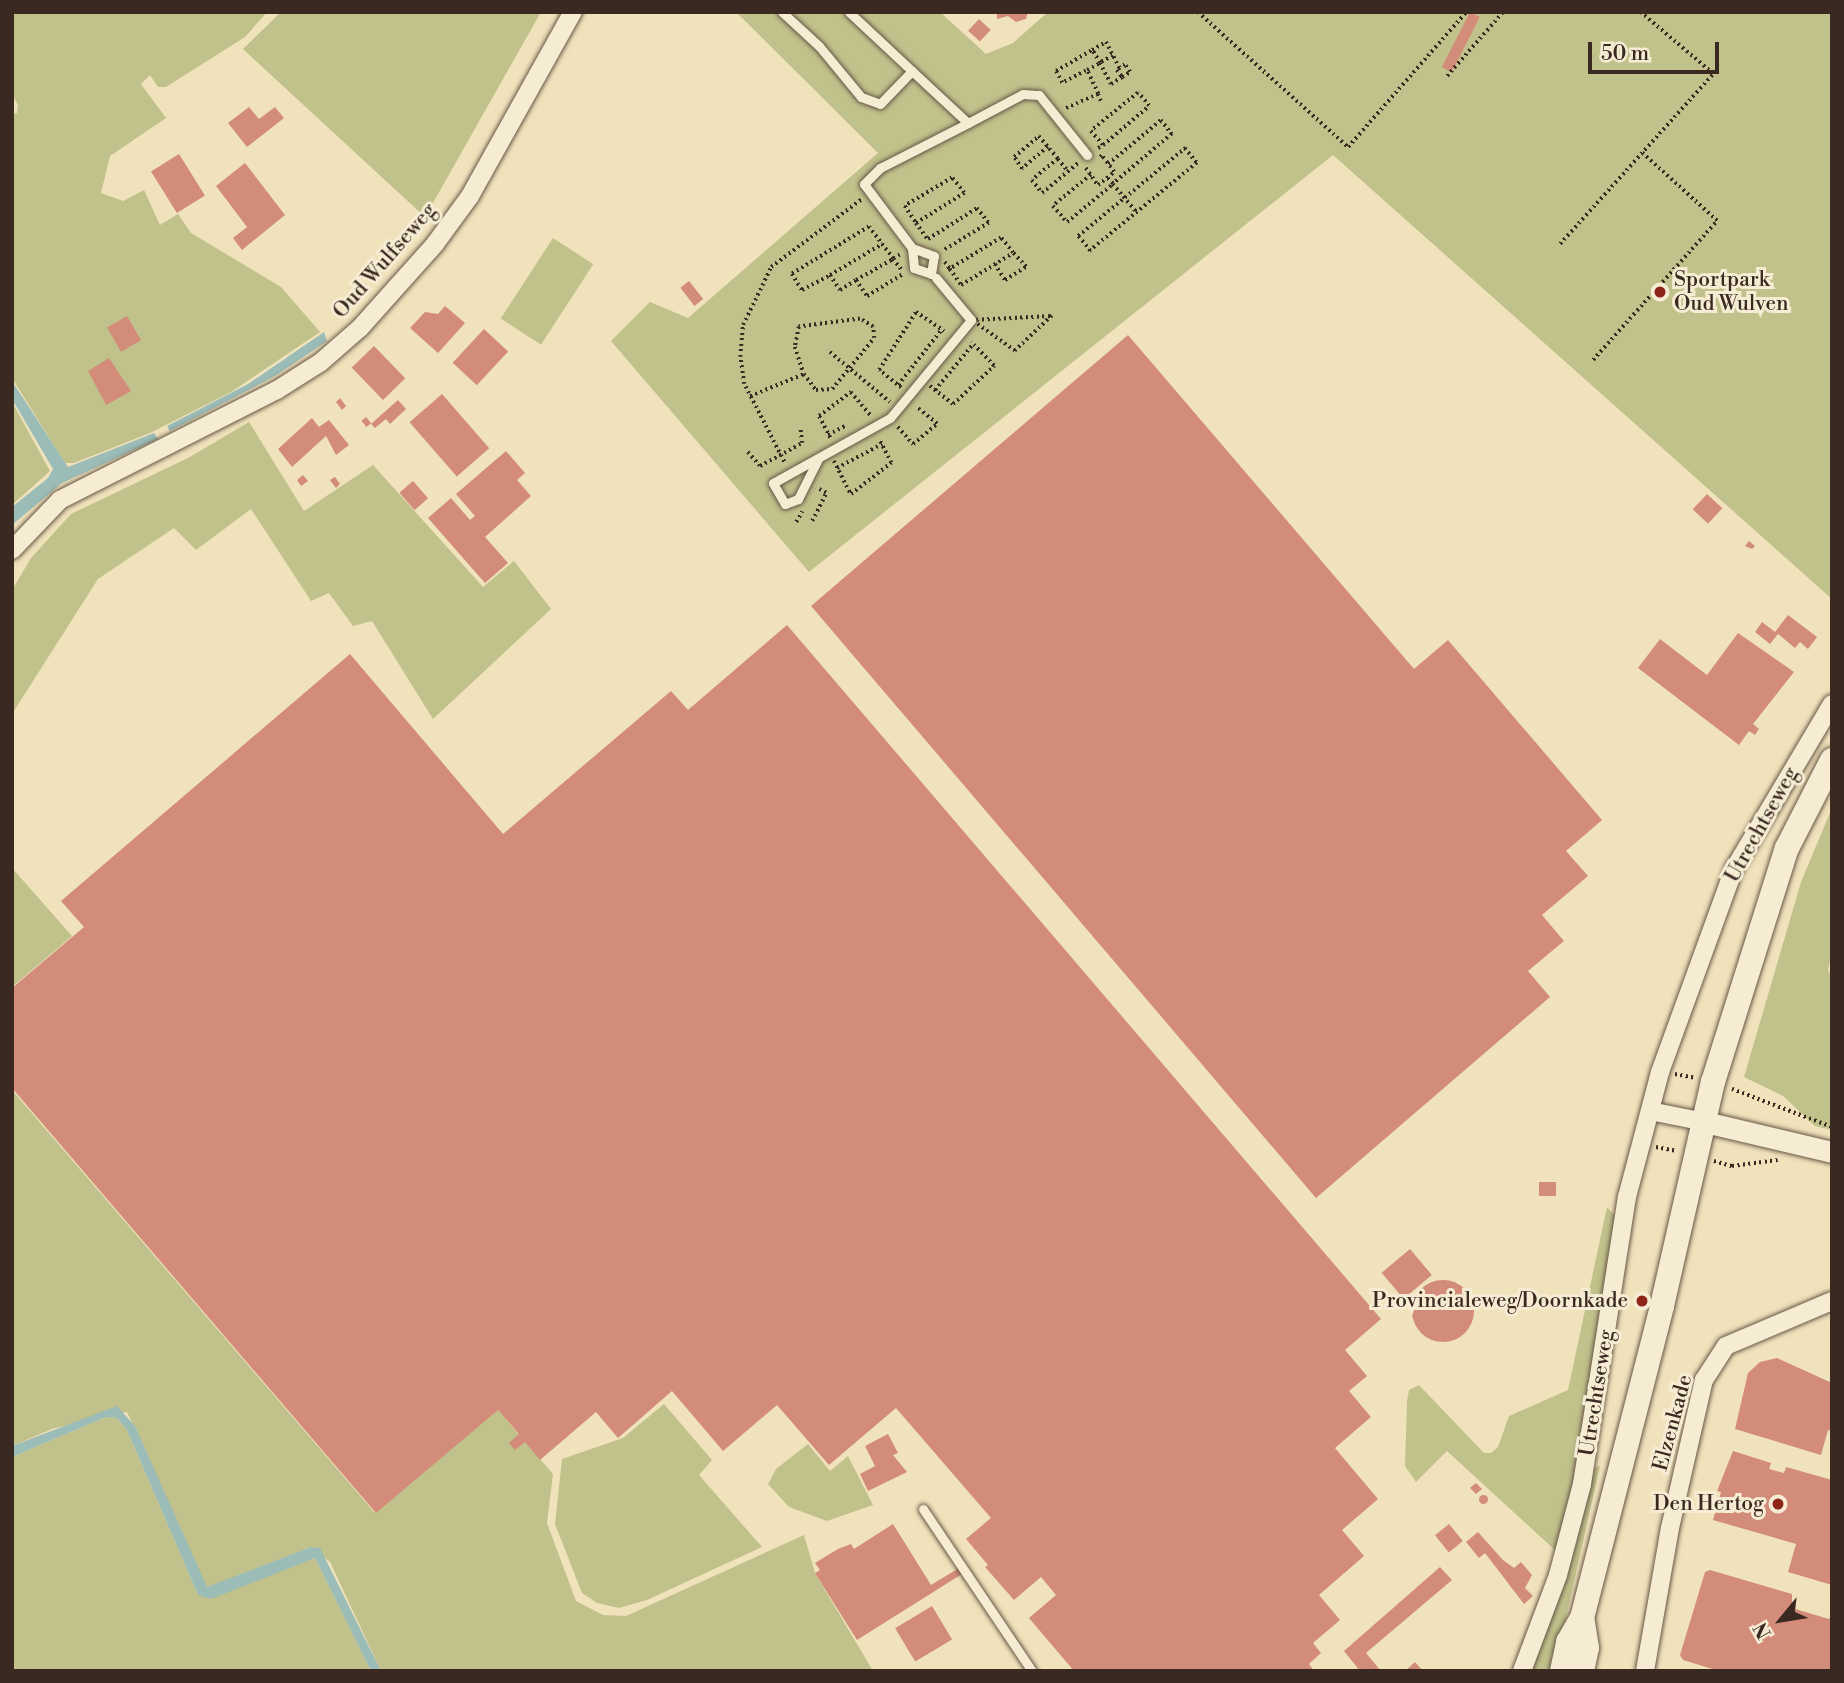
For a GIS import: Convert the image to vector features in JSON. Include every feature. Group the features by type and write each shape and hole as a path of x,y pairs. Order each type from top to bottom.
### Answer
{"main road":[{"name":"Utrechtseweg","path":"1562,1671 1568,1642 1583,1618 1713,1082 1787,848 1832,760"},
{"name":"Utrechtseweg","path":"1582,1671 1587,1648 1583,1618"}],"street":[{"name":"Oud Wulfseweg","path":"12,550 60,500 277,390 321,362 359,328 435,244 470,196 573,12"},
{"name":"Utrechtseweg","path":"1522,1671 1558,1575 1582,1484 1627,1197 1660,1072 1734,869 1832,704"},
{"path":"1650,1111 1832,1152"},
{"name":"Elzenkade","path":"1645,1671 1670,1528 1704,1380 1726,1346 1832,1301"}],"lane":[{"path":"782,12 872,105 880,104 912,71"},
{"path":"849,12 968,123"},
{"path":"912,248 936,254 931,274 914,268 912,248 864,184 880,169 968,123 1031,92 1054,113 1090,159"},
{"path":"818,459 809,483 798,499 785,504 773,483 790,472 877,428 890,418 971,320 936,278"},
{"path":"923,1509 1032,1671"}],"path":[{"path":"1198,12 1348,147 1466,12"},
{"path":"1447,76 1503,12"},
{"path":"1560,244 1713,74 1640,12"},
{"path":"1113,56 1062,83 1056,71 1106,42 1120,68"},
{"path":"1092,50 1111,84 1130,72 1125,65 1117,70 1122,77"},
{"path":"1087,70 1101,101"},
{"path":"1058,159 1032,180 1042,193 1068,171 1090,159 1102,156 1114,172 1098,185 1086,169 1090,159 1103,145 1149,106 1138,93 1091,131 1103,145"},
{"path":"1054,113 1098,94"},
{"path":"1091,175 1053,206 1067,222 1172,134 1161,120 1108,164"},
{"path":"1048,147 1022,169 1014,157 1039,136 1068,171"},
{"path":"1185,148 1197,163 1090,251 1078,236 1125,198 1185,148"},
{"path":"1593,360 1717,221 1641,152"},
{"path":"1107,177 1137,213"},
{"path":"916,223 964,193 952,178 905,206 936,254 961,285 1013,253"},
{"path":"790,472 750,396 740,357 750,302 771,268 869,194"},
{"path":"830,275 840,290 977,208 989,223 936,254"},
{"path":"882,244 802,290 792,274 869,227 905,273"},
{"path":"950,270 1001,238 1026,267 1005,280 995,264"},
{"path":"856,280 867,296 914,268"},
{"path":"890,418 914,444 937,424 879,370 916,312 942,330 973,344 994,366 953,404 923,380"},
{"path":"1052,316 1015,351 971,320 1025,317 1052,316"},
{"path":"867,320 874,338 850,368 822,392 804,374 795,347 799,327 867,320"},
{"path":"898,385 942,330"},
{"path":"935,390 973,344"},
{"path":"830,352 899,410"},
{"path":"750,396 804,374"},
{"path":"851,393 877,428 882,444 891,463 851,494 837,468 820,416 851,393"},
{"path":"748,452 760,466 802,443 800,427"},
{"path":"837,468 882,444"},
{"path":"809,483 826,493 812,521"},
{"path":"1660,1072 1713,1082 1832,1127"},
{"path":"1640,1143 1732,1166 1768,1164 1808,1145"}],"green space":[{"path":"12,12 267,12 245,37 166,87 158,87 150,75 141,84 166,118 110,156 101,193 123,201 144,190 160,225 178,214 191,233 281,287 320,332 231,392 150,433 74,463 65,463 12,378 12,114 17,113 18,105 12,95"},
{"path":"281,12 541,12 425,217 243,49"},
{"path":"736,12 940,12 986,54 1013,43 1048,12 1832,12 1832,599 1333,155 809,572 611,341 650,302 688,318 878,153"},
{"path":"553,238 593,264 541,345 501,319"},
{"path":"12,402 50,471 12,505"},
{"path":"249,422 304,511 373,465 483,587 514,561 551,609 433,719 372,621 353,626 329,593 311,601 251,509 196,550 174,528 98,579 12,714 12,590 31,558 71,514 188,458"},
{"path":"1832,808 1832,953 1828,970 1832,977 1832,1130 1815,1126 1783,1096 1744,1077 1801,882"},
{"path":"12,868 72,936 12,987"},
{"path":"12,1090 374,1512 497,1409 553,1474 547,1523 576,1601 603,1615 626,1616 804,1535 815,1573 873,1671 381,1671 330,1562 311,1547 207,1588 127,1412 52,1429 12,1446"},
{"path":"1607,1207 1615,1216 1578,1462 1556,1551 1447,1451 1416,1482 1405,1466 1407,1401 1409,1390 1419,1385 1484,1453 1491,1453 1498,1447 1509,1416 1568,1390"},
{"path":"664,1404 712,1460 699,1475 762,1547 647,1600 619,1608 597,1603 582,1593 555,1524 562,1459 623,1438"},
{"path":"106,1417 117,1418 127,1430 198,1595 245,1584 315,1558 371,1671 12,1671 12,1457"},
{"path":"808,1444 830,1471 848,1456 873,1505 827,1521 789,1507 768,1484 776,1469"},
{"path":"1600,1466 1554,1671 1531,1671 1592,1469"}],"water":[{"path":"324,332 327,341 275,376 170,431 167,426 248,384"},
{"path":"12,381 68,467 154,433 158,439 62,483 12,525 12,507 48,478 53,469 12,399"},
{"path":"117,1406 135,1426 207,1587 311,1547 320,1548 381,1671 371,1671 315,1558 211,1599 198,1595 127,1430 117,1418 106,1417 12,1457 12,1446"}],"building":[{"path":"997,12 1028,12 1026,19 1016,22 1008,16 997,19"},
{"path":"1470,12 1480,17 1452,72 1442,67"},
{"path":"979,19 991,30 980,42 968,31"},
{"path":"249,107 259,119 275,107 284,118 247,147 228,123"},
{"path":"179,154 205,196 177,213 151,171"},
{"path":"245,163 285,215 242,250 233,238 247,227 216,186"},
{"path":"689,281 703,299 694,306 680,288"},
{"path":"445,306 465,323 438,353 410,328 425,312 438,314"},
{"path":"127,316 141,340 121,352 107,328"},
{"path":"484,329 508,352 477,385 453,363"},
{"path":"1128,335 1414,669 1448,640 1602,820 1566,851 1588,876 1542,915 1564,941 1528,971 1550,997 1316,1198 811,606"},
{"path":"374,346 405,378 383,400 352,368"},
{"path":"109,358 131,391 106,405 88,371"},
{"path":"442,394 489,448 457,477 410,422"},
{"path":"340,398 346,406 342,410 336,402"},
{"path":"398,400 406,409 390,424 386,419 375,428 371,424"},
{"path":"366,417 371,423 367,427 361,421"},
{"path":"312,418 319,427 329,420 349,445 336,455 326,436 292,467 278,449"},
{"path":"506,451 525,473 517,480 531,496 485,537 508,563 485,583 428,518 451,498 470,520 475,516 456,494"},
{"path":"303,475 308,481 301,486 297,480"},
{"path":"335,477 340,484 336,488 330,480"},
{"path":"413,481 428,498 415,510 399,493"},
{"path":"1707,494 1722,508 1708,524 1693,509"},
{"path":"1749,541 1755,546 1752,549 1745,546"},
{"path":"1788,615 1817,637 1808,649 1800,642 1795,648 1778,634 1770,644 1755,632 1762,622 1775,632"},
{"path":"787,625 1381,1319 1345,1350 1367,1376 1349,1391 1371,1417 1335,1448 1378,1499 1342,1530 1364,1556 1319,1595 1340,1620 1313,1643 1321,1653 1309,1664 1314,1671 1074,1671 1029,1618 1056,1595 1041,1577 1014,1600 985,1567 988,1565 966,1539 991,1518 896,1408 829,1465 777,1405 723,1451 672,1391 618,1438 596,1412 540,1460 525,1442 515,1450 509,1443 519,1434 498,1410 376,1513 12,1088 12,988 84,927 61,901 350,654 503,834 671,691 688,710"},
{"path":"1738,633 1794,672 1753,724 1759,729 1755,735 1749,731 1739,745 1638,668 1660,639 1707,675"},
{"path":"1539,1182 1556,1182 1556,1196 1539,1196"},
{"path":"1410,1249 1432,1275 1404,1299 1382,1273"},
{"path":"1437,1280 1449,1280 1465,1289 1472,1299 1472,1323 1465,1333 1449,1342 1437,1342 1426,1337 1417,1328 1412,1317 1412,1305 1417,1294 1426,1285"},
{"path":"1777,1358 1832,1383 1832,1431 1828,1430 1821,1455 1735,1429 1748,1373 1760,1362"},
{"path":"888,1434 898,1453 893,1455 907,1472 868,1491 860,1474 875,1466 865,1446"},
{"path":"1733,1451 1771,1463 1769,1469 1784,1473 1786,1467 1832,1480 1832,1585 1788,1572 1796,1544 1713,1520 1721,1492 1717,1491"},
{"path":"1476,1483 1482,1489 1476,1494 1470,1488"},
{"path":"1483,1495 1487,1499 1483,1503 1479,1499"},
{"path":"893,1524 931,1585 959,1568 962,1574 857,1640 815,1573 820,1570 815,1563 851,1544 854,1549"},
{"path":"1449,1524 1463,1541 1449,1552 1435,1535"},
{"path":"1478,1532 1503,1560 1514,1568 1521,1562 1532,1575 1525,1588 1533,1596 1524,1604 1485,1553 1479,1558 1466,1542"},
{"path":"1440,1567 1452,1580 1366,1653 1381,1671 1360,1671 1344,1651"},
{"path":"1710,1570 1792,1594 1792,1608 1829,1619 1832,1614 1832,1671 1719,1671 1683,1660 1680,1655 1705,1572"},
{"path":"932,1606 952,1639 915,1662 895,1628"},
{"path":"1415,1662 1423,1671 1405,1671"}],"place":[{"name":"Sportpark Oud Wulven","path":"1660,292"},
{"name":"Provincialeweg/Doornkade","path":"1642,1301"},
{"name":"Den Hertog","path":"1778,1504"}]}
